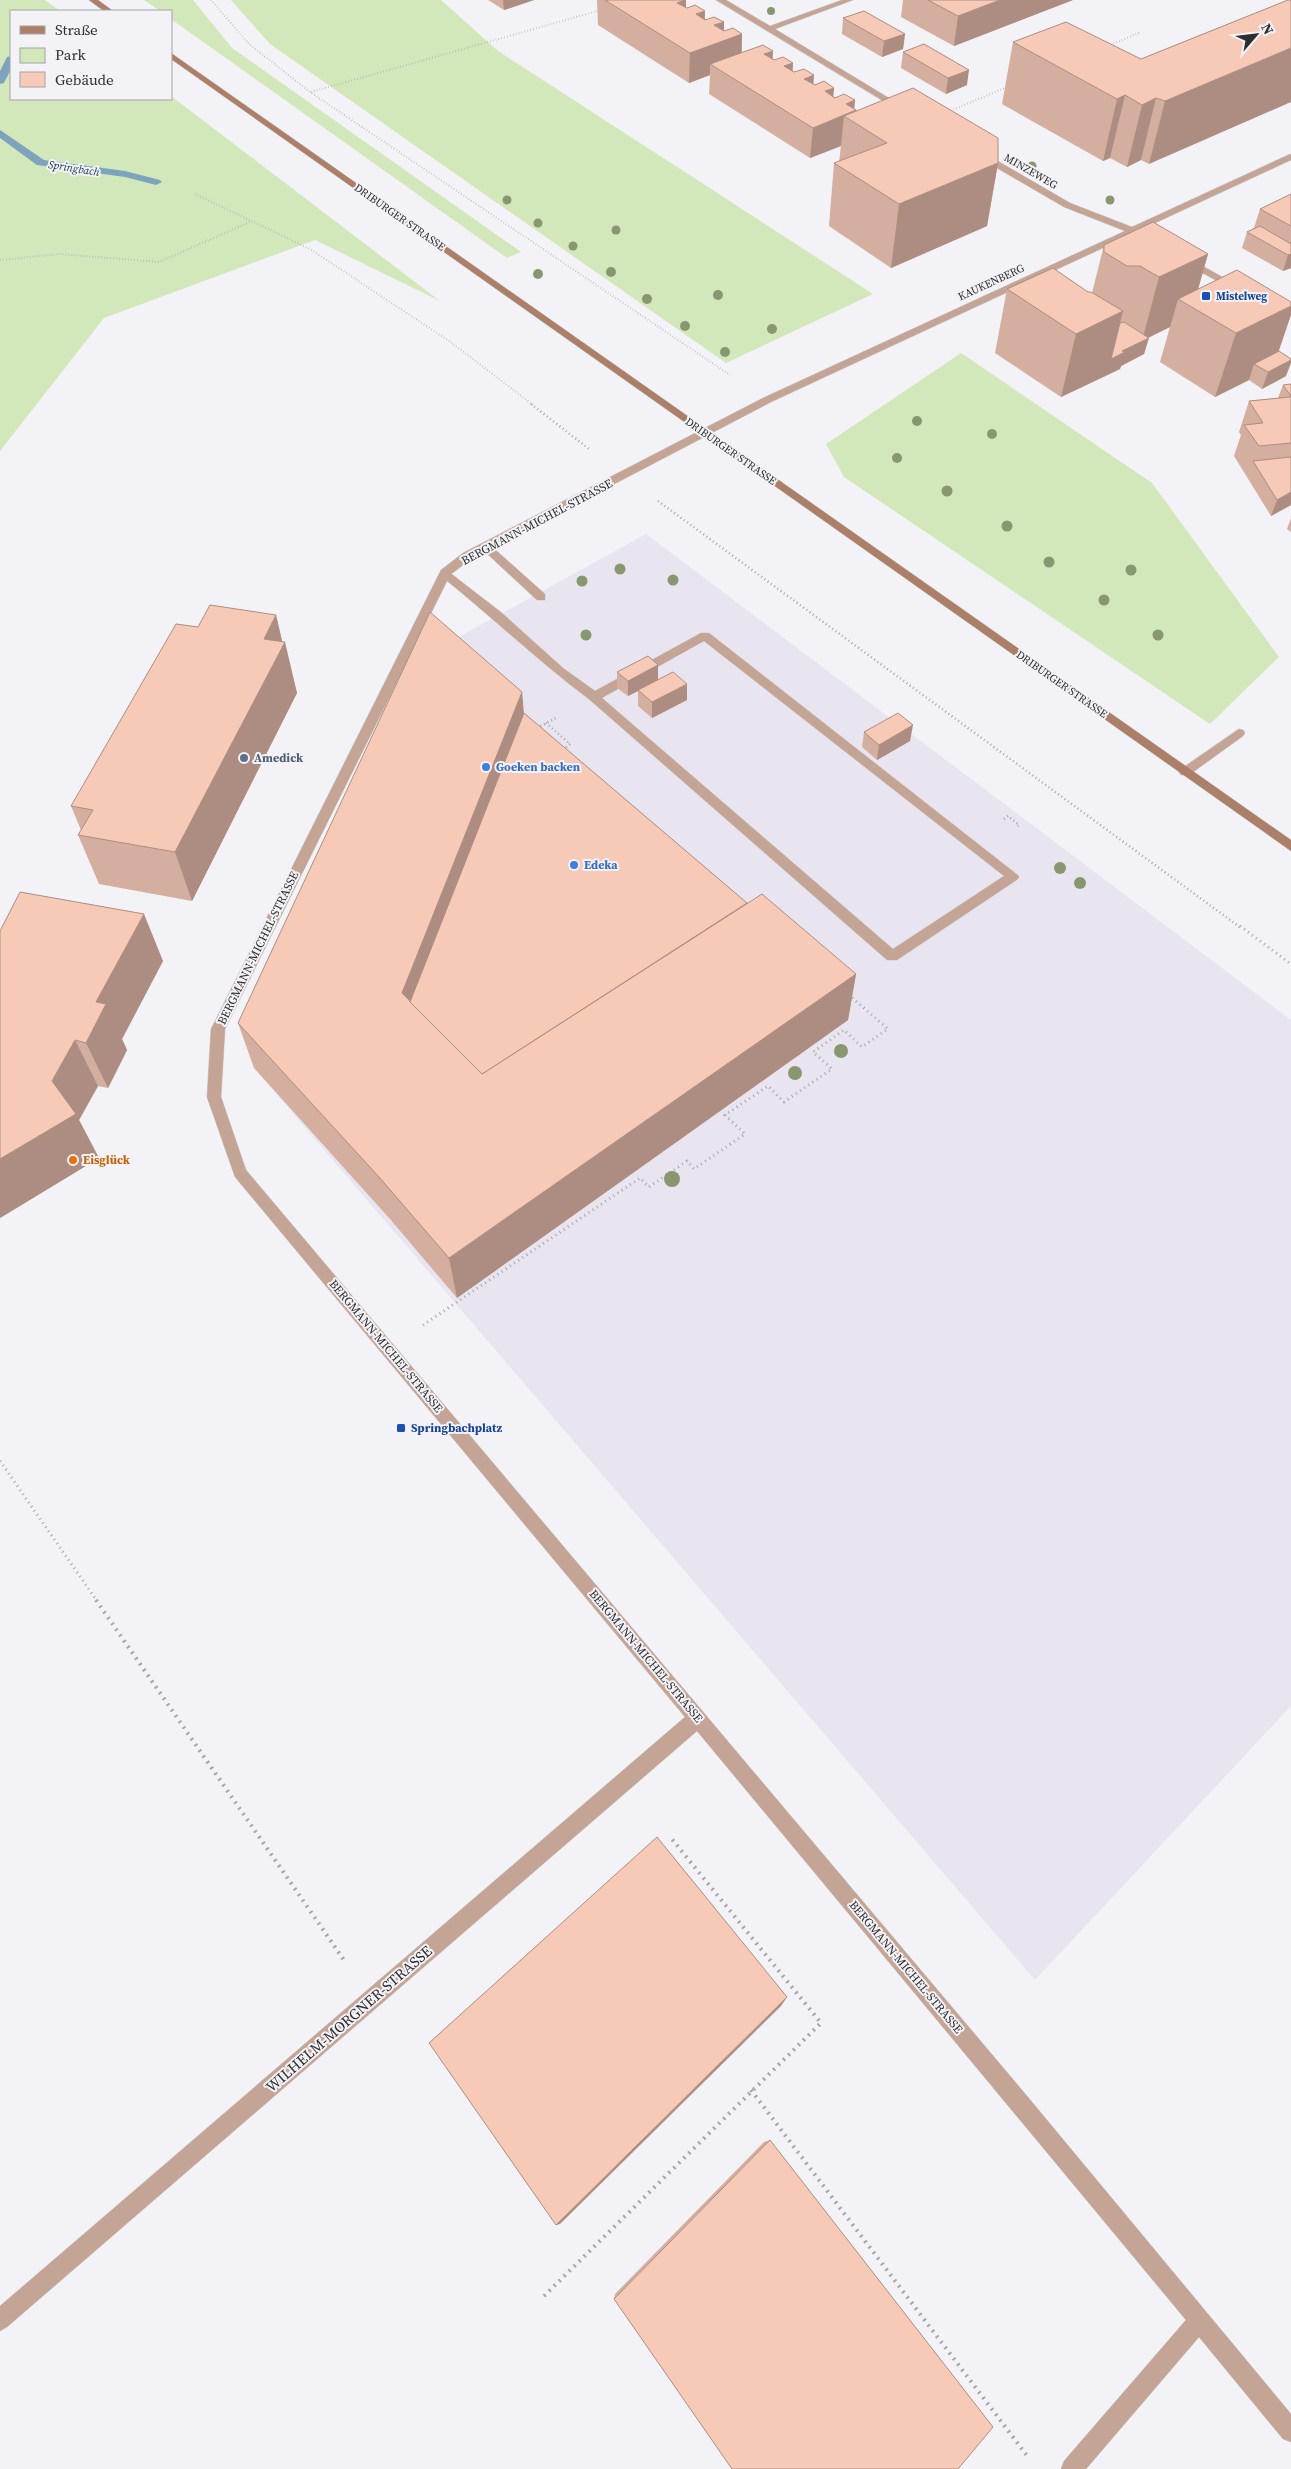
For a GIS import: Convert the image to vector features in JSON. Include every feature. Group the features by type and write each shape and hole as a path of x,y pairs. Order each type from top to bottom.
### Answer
{"main road":[{"path":"93,0 108,10"},
{"name":"DRIBURGER STRASSE","path":"172,56 1291,846"}],"street":[{"path":"720,0 925,122"},
{"path":"769,29 848,0"},
{"name":"MINZEWEG","path":"975,151 1067,205 1132,230"},
{"name":"KAUKENBERG","path":"704,432 767,400 1291,157"},
{"path":"1132,230 1149,239"},
{"path":"1182,257 1248,294"},
{"name":"BERGMANN-MICHEL-STRASSE","path":"704,432 624,476 467,556 445,573 218,1029 214,1097 240,1173 698,1718 1291,2431"},
{"path":"486,547 541,597"},
{"path":"445,573 498,616 559,671 594,697 892,956 1013,876 705,636 594,697"},
{"path":"1186,772 1239,733"},
{"name":"WILHELM-MORGNER-STRASSE","path":"0,2320 698,1718"},
{"path":"1072,2469 1199,2321"}],"path":[{"path":"211,0 249,44 310,92 767,400"},
{"path":"310,92 508,38 608,8"},
{"path":"1105,47 1141,32"},
{"path":"925,122 1015,84"},
{"path":"195,194 310,249 452,343 624,476 1291,964"},
{"path":"0,260 60,254 159,262 250,221"},
{"path":"546,723 570,744 559,754"},
{"path":"1008,816 1019,825"},
{"path":"389,1349 640,1178 649,1187 687,1161 694,1169 745,1134 725,1115 768,1086 784,1102 832,1069 813,1052 844,1030 862,1047 888,1029 847,993"},
{"path":"0,1461 372,2000"},
{"path":"544,2296 821,2023 672,1838"},
{"path":"751,2090 1032,2461"}],"shaded area":[{"path":"646,534 1291,1020 1291,1706 1035,1980 254,1068 446,644"}],"green space":[{"path":"0,0 45,0 59,10 10,10 10,100 172,100 172,97 440,301 315,240 104,318 0,451"},
{"path":"144,0 193,0 232,48 521,252 507,258 172,20 172,10 159,10"},
{"path":"231,0 441,0 498,51 873,294 726,363 270,44"},
{"path":"961,353 1152,483 1279,657 1210,724 844,477 826,444"}],"building":[{"path":"605,0 685,0 677,3 687,8 695,5 705,11 696,14 705,20 714,17 724,22 714,25 724,31 733,28 742,34 690,53"},
{"path":"928,0 1000,0 958,16"},
{"path":"1291,0 1291,48 1165,101 1156,98 1142,105 1125,95 1117,99 1013,42 1066,22 1141,59"},
{"path":"864,11 905,34 884,41 843,18"},
{"path":"924,44 969,70 948,78 903,52"},
{"path":"763,45 773,51 764,54 774,60 783,57 793,63 784,66 794,72 804,69 814,75 804,79 815,85 824,81 834,88 825,91 835,98 844,94 855,100 846,104 856,110 813,128 710,64"},
{"path":"913,88 998,138 998,163 899,204 834,163 887,143 844,116"},
{"path":"1291,194 1291,226 1260,209"},
{"path":"1153,222 1208,254 1159,277 1140,266 1127,266 1104,252 1104,245"},
{"path":"1260,226 1291,244 1291,254 1288,255 1247,232"},
{"path":"1053,268 1088,292 1123,311 1076,334 1007,289"},
{"path":"1237,270 1291,302 1291,306 1236,333 1178,299"},
{"path":"1124,322 1149,338 1122,351 1125,352 1111,359 1120,323"},
{"path":"1279,351 1291,360 1268,372 1254,364"},
{"path":"1291,384 1291,396 1283,385"},
{"path":"1291,397 1291,443 1259,446 1244,425 1263,423 1249,401"},
{"path":"1291,457 1291,492 1277,500 1253,461"},
{"path":"210,605 276,615 264,639 285,642 175,852 78,835 93,810 71,806 176,624 198,627"},
{"path":"430,612 522,692 402,993 482,1074 762,894 856,974 449,1258 379,1177 238,1023"},
{"path":"648,656 658,665 628,681 617,672"},
{"path":"673,672 687,684 652,702 638,690"},
{"name":"Edeka","path":"524,713 747,903 482,1074 410,1002"},
{"path":"898,713 913,725 879,745 864,732"},
{"path":"20,892 144,914 96,1002 106,1004 86,1043 75,1040 52,1081 76,1114 0,1159 0,931"},
{"path":"657,1837 787,1997 556,2225 429,2043"},
{"path":"770,2140 993,2427 958,2469 732,2469 614,2299"}],"waterway":[{"name":"Springbach","path":"0,81 10,61"},
{"name":"Springbach","path":"0,133 41,163 125,174 156,182"}],"place":[{"name":"Mistelweg","path":"1206,296"},
{"name":"Amedick","path":"244,758"},
{"name":"Goeken backen","path":"486,767"},
{"name":"Edeka","path":"574,865"},
{"name":"Eisglück","path":"73,1160"},
{"name":"Springbachplatz","path":"401,1428"}]}
